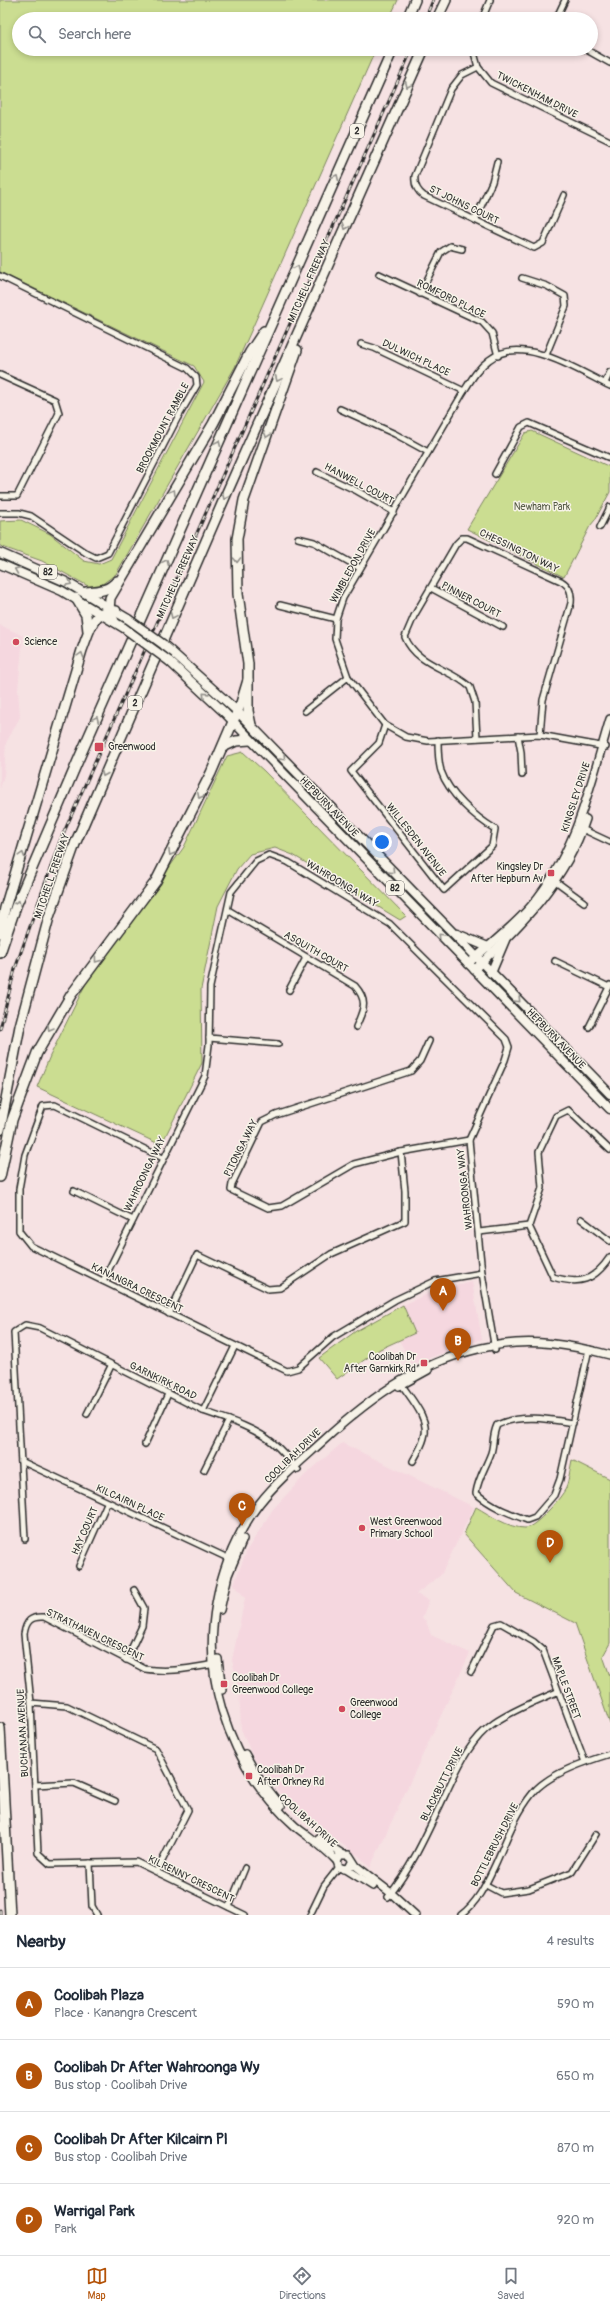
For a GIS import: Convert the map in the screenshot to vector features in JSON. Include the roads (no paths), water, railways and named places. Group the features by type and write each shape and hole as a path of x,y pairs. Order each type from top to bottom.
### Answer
{"highway":[{"path":"410,12 415,0"},
{"path":"440,12 446,0"},
{"name":"MITCHELL FREEWAY","path":"0,953 16,906 80,756 390,56"},
{"name":"MITCHELL FREEWAY","path":"0,1130 20,1026 49,917 75,844 203,548 421,56"},
{"path":"251,725 248,711 248,657 238,594 237,539 244,500 317,292"},
{"path":"114,621 109,610 110,598 213,424 250,352 281,304"},
{"path":"86,592 111,588 126,570"},
{"path":"0,933 5,908 88,635 86,615 76,598"},
{"path":"88,635 109,610"},
{"path":"0,1177 12,1120 24,1082 46,1036 71,994 156,881 177,844 223,747 248,680"},
{"path":"223,747 236,741 250,740"},
{"path":"0,1728 10,1915"}],"main road":[{"name":"HEPBURN AVENUE","path":"0,553 42,570 86,592 109,610"},
{"name":"HEPBURN AVENUE","path":"0,564 33,577 76,598 109,610 128,619 173,653 251,725 610,1094"},
{"name":"HEPBURN AVENUE","path":"114,621 169,661 233,722 610,1109"},
{"name":"KINGSLEY DRIVE","path":"471,967 505,940 534,910 553,879 580,828 610,720"},
{"name":"KINGSLEY DRIVE","path":"604,746 610,734"},
{"path":"345,822 366,850 367,854 363,856"},
{"name":"KINGSLEY DRIVE","path":"479,960 488,947 530,906 553,879"},
{"path":"448,928 470,941 488,947"},
{"path":"491,972 505,940"},
{"name":"COOLIBAH DRIVE","path":"409,1915 390,1895 341,1866 286,1818 268,1799 254,1780 236,1747 226,1722 216,1664 220,1606 230,1559 262,1508 296,1468 400,1382 447,1362 495,1347 546,1348 610,1355"},
{"name":"COOLIBAH DRIVE","path":"588,1352 610,1360"},
{"name":"COOLIBAH DRIVE","path":"216,1664 229,1716 240,1745 258,1777 289,1814 316,1838 342,1854 350,1856 352,1862 415,1915"},
{"path":"342,1854 341,1866 352,1862"}],"street":[{"path":"485,12 490,0"},
{"path":"559,12 565,0"},
{"name":"TWICKENHAM DRIVE","path":"475,56 478,67 486,78 497,87 610,141"},
{"path":"598,56 610,63"},
{"name":"ST JOHNS COURT","path":"478,67 462,76 451,90 415,181 417,189 422,194 532,248 538,248 543,243 564,195"},
{"path":"475,220 492,182 497,162"},
{"path":"420,294 441,252 450,246 462,249"},
{"name":"ROMFORD PLACE","path":"379,274 482,322 492,333 498,356"},
{"name":"BROOKMOUNT RAMBLE","path":"0,276 187,368 196,377 197,385 177,419 108,553 96,558 86,553 31,516 19,513 0,513"},
{"path":"522,278 547,286 565,296 566,306 546,355"},
{"name":"DULWICH PLACE","path":"360,344 374,348 464,391"},
{"name":"WIMBLEDON DRIVE","path":"604,746 540,735 428,741 406,737 385,724 348,678 335,639 336,619 343,598 464,391 476,373 490,359 521,351 546,355 607,384"},
{"path":"607,384 610,372"},
{"path":"0,375 55,400 59,413 17,496 0,496"},
{"path":"340,409 395,434 428,452"},
{"path":"495,474 521,427 529,423 609,456"},
{"name":"HANWELL COURT","path":"317,472 357,491 394,512"},
{"path":"600,527 610,507"},
{"path":"298,538 314,542 360,568"},
{"name":"CHESSINGTON WAY","path":"477,738 475,702 470,687 428,663 408,644 405,637 414,616 456,544 462,538 467,538 567,586 571,593 571,602 543,700 540,735"},
{"name":"PINNER COURT","path":"431,588 503,627"},
{"path":"280,604 336,619"},
{"path":"305,711 348,678"},
{"name":"WILLESDEN AVENUE","path":"385,724 379,743 351,771 444,890 492,846 496,829 477,818 452,789 441,772 438,758 438,740"},
{"path":"518,736 521,752 522,775"},
{"path":"580,828 610,842"},
{"name":"WAHROONGA WAY","path":"103,1281 205,1076 208,1064 210,1038 210,987 234,887 256,861 269,855 288,862 390,924 506,1039 509,1047 469,1140 482,1273 495,1347"},
{"path":"553,879 584,902"},
{"name":"ASQUITH COURT","path":"228,910 306,958 356,986 363,995 364,1006 356,1027"},
{"path":"288,990 306,958"},
{"path":"555,961 609,986 589,1027"},
{"path":"210,1038 278,1044"},
{"name":"PITONGA WAY","path":"429,1041 420,1061 411,1071 276,1114 262,1122 232,1184 231,1190 268,1208 282,1206 354,1164 401,1152 469,1140"},
{"name":"KANANGRA CRESCENT","path":"163,1158 55,1104 43,1106 25,1155 19,1188 19,1231 31,1246 287,1371 298,1368 333,1337 395,1300 435,1281 482,1273"},
{"path":"610,1150 568,1110 556,1116 539,1152 542,1188 529,1226 553,1277 569,1282 588,1279 601,1271 610,1257"},
{"path":"169,1314 197,1255 268,1288 280,1288 331,1254 405,1221 405,1191 401,1152"},
{"path":"74,1191 133,1220"},
{"path":"581,1220 610,1241"},
{"path":"479,1232 529,1226"},
{"name":"GARNKIRK ROAD","path":"21,1461 14,1332 25,1325 40,1328 111,1366 168,1394 203,1411 229,1420 271,1441 296,1468"},
{"path":"203,1411 235,1346"},
{"path":"573,1423 540,1418 506,1421 496,1425 492,1436 491,1452 477,1482 476,1493 483,1500 505,1512 527,1520 535,1517 554,1495 560,1479 573,1423 588,1352"},
{"path":"87,1414 111,1366"},
{"path":"400,1382 423,1419 426,1428 424,1439 413,1461"},
{"path":"145,1444 168,1394"},
{"path":"204,1470 229,1420"},
{"path":"21,1461 25,1539"},
{"name":"KILCAIRN PLACE","path":"21,1461 107,1503 230,1559"},
{"name":"HAY COURT","path":"79,1566 107,1503"},
{"path":"126,1660 142,1626 144,1608 134,1590"},
{"name":"STRATHAVEN CRESCENT","path":"35,1617 44,1617 145,1669 161,1672 181,1671 216,1664"},
{"name":"BUCHANAN AVENUE","path":"35,1617 25,1626 24,1634 31,1703 38,1853"},
{"name":"MAPLE STREET","path":"471,1672 494,1625 501,1623 534,1642 543,1650 557,1692 585,1762"},
{"name":"BLACKBUTT DRIVE","path":"390,1895 413,1861 463,1757 476,1740 493,1723 515,1710 557,1692"},
{"path":"31,1703 67,1706 156,1749 188,1810 157,1870"},
{"name":"BOTTLEBRUSH DRIVE","path":"461,1915 474,1903 486,1884 516,1818 532,1793 557,1774 585,1762 610,1754"},
{"path":"35,1785 74,1783 115,1801"},
{"path":"486,1884 501,1893 529,1889 572,1872 596,1834"},
{"name":"KILRENNY CRESCENT","path":"38,1853 50,1864 136,1862 157,1870 245,1915"},
{"path":"90,1863 92,1906 97,1915"},
{"path":"310,1915 324,1886 341,1866"},
{"path":"229,1907 245,1868"}],"railway":[{"path":"428,12 433,0"},
{"path":"0,1029 15,969 60,841 409,56"},
{"path":"0,1910 0,1915"}],"place":[{"name":"Science","path":"16,642"},
{"name":"Greenwood","path":"99,747"},
{"name":"Kingsley Dr After Hepburn Av","path":"551,873"},
{"name":"Coolibah Plaza","path":"443,1311"},
{"name":"Coolibah Dr After Wahroonga Wy","path":"458,1361"},
{"name":"Coolibah Dr After Garnkirk Rd","path":"424,1363"},
{"name":"Coolibah Dr After Kilcairn Pl","path":"242,1526"},
{"name":"West Greenwood Primary School","path":"362,1528"},
{"name":"Warrigal Park","path":"550,1563"},
{"name":"Coolibah Dr Greenwood College","path":"224,1684"},
{"name":"Greenwood College","path":"342,1709"},
{"name":"Coolibah Dr After Orkney Rd","path":"249,1776"}],"park label":[{"name":"Newham Park","path":"542,507"}]}
